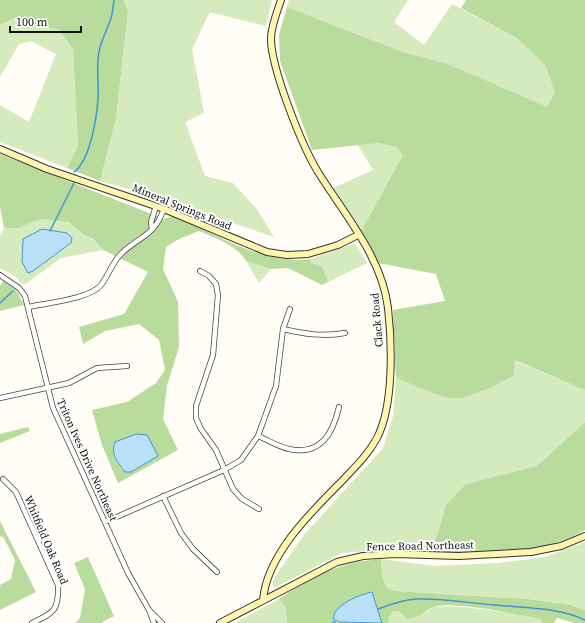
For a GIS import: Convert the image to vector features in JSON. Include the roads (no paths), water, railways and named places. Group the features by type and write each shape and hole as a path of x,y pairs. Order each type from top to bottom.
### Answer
{"street":[{"name":"Clack Road","path":"263,600 267,577 274,563 313,510 367,453 378,436 385,410 391,375 388,308 384,285 358,235 310,156 278,74 271,37 281,0"},
{"name":"Mineral Springs Road","path":"0,149 47,169 164,209 259,250 280,254 317,252 338,245 358,235"},
{"path":"152,229 151,222 156,206"},
{"path":"29,307 87,295 100,287 118,256 129,246 149,234 152,229 158,225 164,209"},
{"path":"200,271 209,276 216,284 218,295 213,355 196,406 196,418 201,429 216,450 233,489 242,498 259,509"},
{"name":"Triton Ives Drive Northeast","path":"0,275 19,288 29,307 53,408 128,572 149,610 154,623"},
{"path":"105,522 224,470 240,460 258,436 276,386 283,330 290,309"},
{"path":"283,330 316,336 328,336 345,333"},
{"path":"0,398 69,383 97,368 127,366"},
{"path":"258,436 289,449 301,450 316,447 326,438 335,426 339,408"},
{"name":"Whitfield Oak Road","path":"3,479 16,492 58,585 59,601 52,612 32,623"},
{"path":"163,496 181,533 193,549 217,572"},
{"name":"Fence Road Northeast","path":"220,623 337,562 363,556 395,554 459,556 531,552 561,546 585,536"},
{"name":"Triton Ives Drive Northeast","path":"149,610 162,623"}],"water":[{"path":"42,229 67,233 72,238 71,243 33,271 28,273 22,262 23,239"},
{"path":"136,434 147,435 158,456 131,472 125,472 117,462 114,455 113,451 115,442"},
{"path":"372,592 382,623 340,622 334,620 334,615 341,606 354,598"}],"waterway":[{"path":"74,172 80,166 92,138 97,106 99,52 102,40 112,16 114,0"},
{"path":"50,231 74,183"},
{"path":"0,303 13,291"},
{"path":"378,609 406,600 436,599 553,610 585,620"}]}
